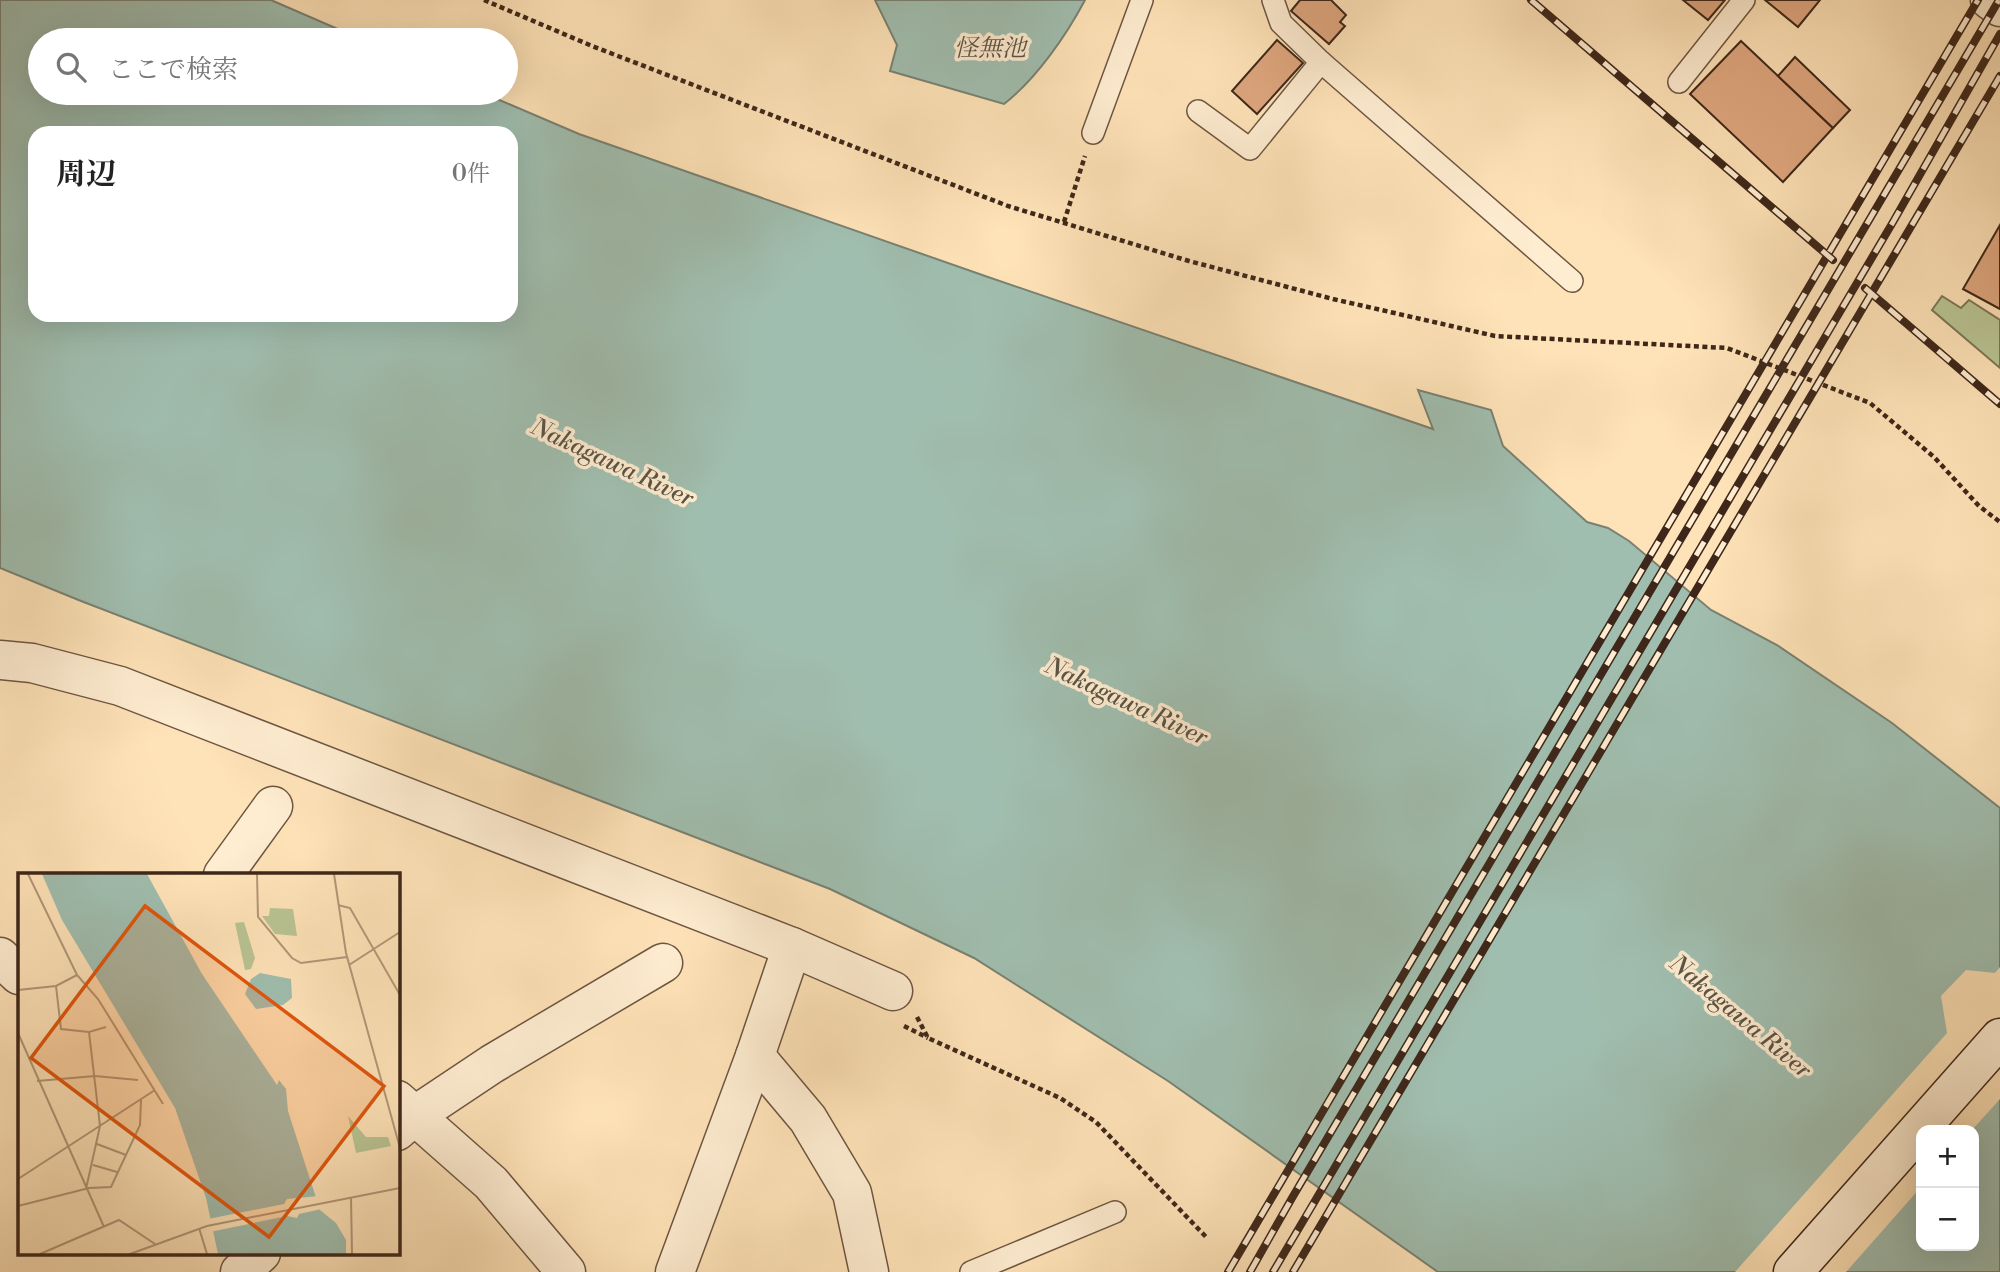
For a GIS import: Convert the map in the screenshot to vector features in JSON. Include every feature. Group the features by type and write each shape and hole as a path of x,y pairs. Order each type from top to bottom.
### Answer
{"street":[{"path":"1990,0 2000,8"},
{"path":"0,660 32,663 120,686 792,947 893,991"},
{"path":"224,873 273,806"},
{"path":"675,1272 755,1056 792,947"},
{"path":"0,957 18,974"},
{"path":"566,1272 491,1183 403,1116 663,963"},
{"path":"1793,1272 2000,1038"},
{"path":"755,1056 808,1119 852,1193 869,1272"},
{"path":"240,1272 260,1254"}],"lane":[{"path":"1093,133 1142,0"},
{"path":"1273,0 1280,23 1321,62 1572,282"},
{"path":"1679,82 1744,0"},
{"path":"1198,111 1250,149 1321,62"},
{"path":"971,1272 1115,1212"}],"path":[{"path":"484,0 592,46 995,201 1215,268 1333,299 1495,336 1727,348 1870,403 1934,457 1979,506 2000,522"},
{"path":"1064,222 1093,133"},
{"path":"893,991 915,1014 928,1038 1060,1098 1096,1122 1208,1239"}],"green space":[{"path":"1942,296 1961,308 1969,300 2000,320 2000,368 1932,310"}],"water":[{"name":"Nakagawa River","path":"0,0 271,0 335,28 28,28 28,105 511,105 579,134 1433,429 1418,390 1491,410 1503,446 1587,522 1608,528 1629,541 1711,610 1777,645 1892,723 2000,808 2000,1272 1438,1272 1168,1081 974,958 830,889 0,568"},
{"name":"怪無池","path":"875,0 1085,0 1049,56 1004,104 890,71 897,45"}],"pier":[{"path":"2000,967 2000,1099 1977,1125 1916,1125 1916,1193 1846,1272 1735,1272 1947,1033 1941,996 1966,970 1995,973"}],"building":[{"path":"1300,0 1331,0 1346,15 1340,22 1345,26 1329,44 1291,11"},
{"path":"1683,0 1725,0 1708,20"},
{"path":"1765,0 1820,0 1798,27"},
{"path":"1277,40 1303,63 1257,114 1232,91"},
{"path":"1741,41 1833,128 1783,182 1690,94"},
{"path":"1795,57 1850,110 1833,128 1778,76"},
{"path":"2000,225 2000,309 1963,289"}],"railway":[{"path":"1531,0 1833,260"},
{"path":"1228,1272 1978,0"},
{"path":"1250,1272 1999,0"},
{"path":"1273,1272 1893,222 2000,34"},
{"path":"1293,1272 2000,76"},
{"path":"1865,288 2000,404"}]}
